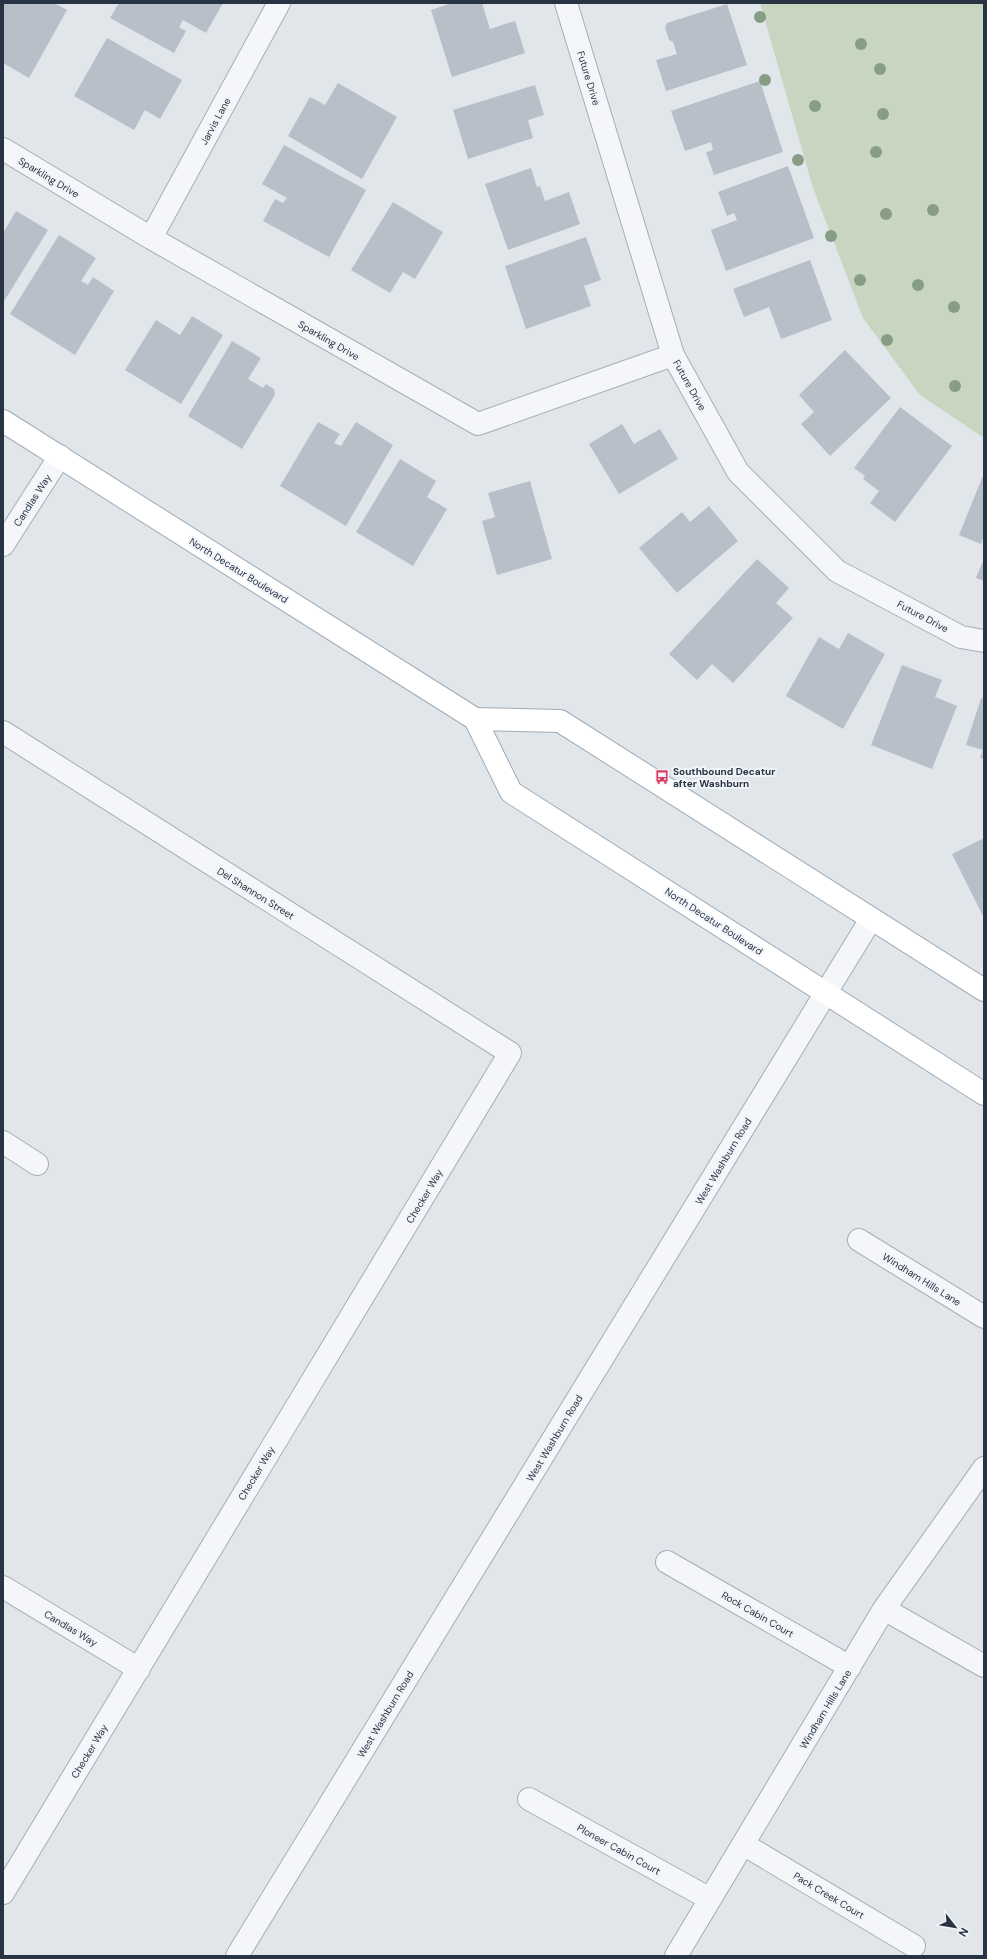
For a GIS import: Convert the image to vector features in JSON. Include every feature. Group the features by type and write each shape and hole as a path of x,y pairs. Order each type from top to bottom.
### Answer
{"main road":[{"name":"North Decatur Boulevard","path":"3,420 474,719 511,792 984,1094"},
{"path":"474,719 560,721 984,990"}],"street":[{"name":"Jarvis Lane","path":"151,238 279,3"},
{"name":"Future Drive","path":"566,3 673,355 738,472 837,571 961,637 984,641"},
{"name":"Sparkling Drive","path":"3,148 151,238 478,424 673,355"},
{"name":"Candlas Way","path":"3,545 60,456"},
{"name":"Del Shannon Street","path":"3,732 510,1053"},
{"name":"West Washburn Road","path":"237,1956 871,919"},
{"name":"Checker Way","path":"3,1893 510,1053"},
{"path":"3,1142 37,1164"},
{"name":"Windham Hills Lane","path":"859,1240 984,1317"},
{"name":"Windham Hills Lane","path":"676,1956 884,1609 984,1468"},
{"name":"Rock Cabin Court","path":"667,1562 850,1667"},
{"name":"Candlas Way","path":"3,1587 138,1669"},
{"path":"884,1609 984,1666"},
{"name":"Ploneer Cabin Court","path":"528,1799 710,1900"},
{"name":"Pack Creek Court","path":"743,1844 914,1946"}],"green space":[{"path":"760,3 984,3 984,438 920,395 863,318 813,188"}],"building":[{"path":"3,3 54,3 67,10 29,78 3,63"},
{"path":"119,3 223,3 206,33 183,20 179,27 186,31 174,53 110,18"},
{"path":"452,3 482,3 490,29 515,21 525,53 452,77 431,10"},
{"path":"727,4 747,65 666,91 656,60 677,54 673,42 669,40 665,28 667,23"},
{"path":"107,38 182,80 160,119 145,110 134,130 74,96"},
{"path":"760,81 783,152 714,175 706,152 713,150 711,142 685,151 671,111"},
{"path":"338,83 397,117 362,179 288,136 310,97 325,105"},
{"path":"535,85 544,115 528,120 533,138 468,159 453,110"},
{"path":"284,145 366,190 329,257 263,221 275,199 283,203 287,198 262,184"},
{"path":"788,166 814,238 726,271 711,230 737,220 734,213 727,216 718,192"},
{"path":"531,168 537,187 540,186 545,201 569,192 580,224 508,250 485,184"},
{"path":"393,202 443,232 415,279 403,272 390,293 351,270"},
{"path":"16,211 48,230 3,303 3,233"},
{"path":"59,235 96,258 81,281 88,285 93,277 114,291 75,355 10,314"},
{"path":"586,237 601,280 584,286 591,306 526,329 505,266"},
{"path":"810,260 832,320 781,339 769,307 744,317 733,289"},
{"path":"192,316 223,335 181,404 125,370 156,320 180,335"},
{"path":"232,341 261,358 248,379 263,388 266,384 274,389 275,395 242,449 188,416"},
{"path":"845,350 891,398 830,456 801,424 814,412 799,395"},
{"path":"900,407 952,446 895,522 870,503 879,491 863,479 865,476 854,468"},
{"path":"318,422 340,434 334,443 341,446 356,422 393,445 346,526 280,486"},
{"path":"622,424 634,444 660,429 678,459 619,494 589,444"},
{"path":"400,459 436,481 427,497 447,509 413,566 356,532"},
{"path":"984,473 984,536 981,544 959,535"},
{"path":"530,481 552,559 497,575 482,521 495,517 488,493"},
{"path":"709,506 738,541 677,593 639,548 682,512 690,522"},
{"path":"757,559 789,588 776,603 793,618 733,683 712,664 697,680 669,654"},
{"path":"984,559 984,581 976,578"},
{"path":"848,633 885,654 843,729 786,696 819,637 839,649"},
{"path":"902,665 942,680 935,697 957,706 932,769 871,745"},
{"path":"981,698 984,699 984,759 980,758 983,750 966,745"},
{"path":"984,838 984,918 952,854"}],"place":[{"name":"Southbound Decatur after Washburn","path":"662,777"}]}
